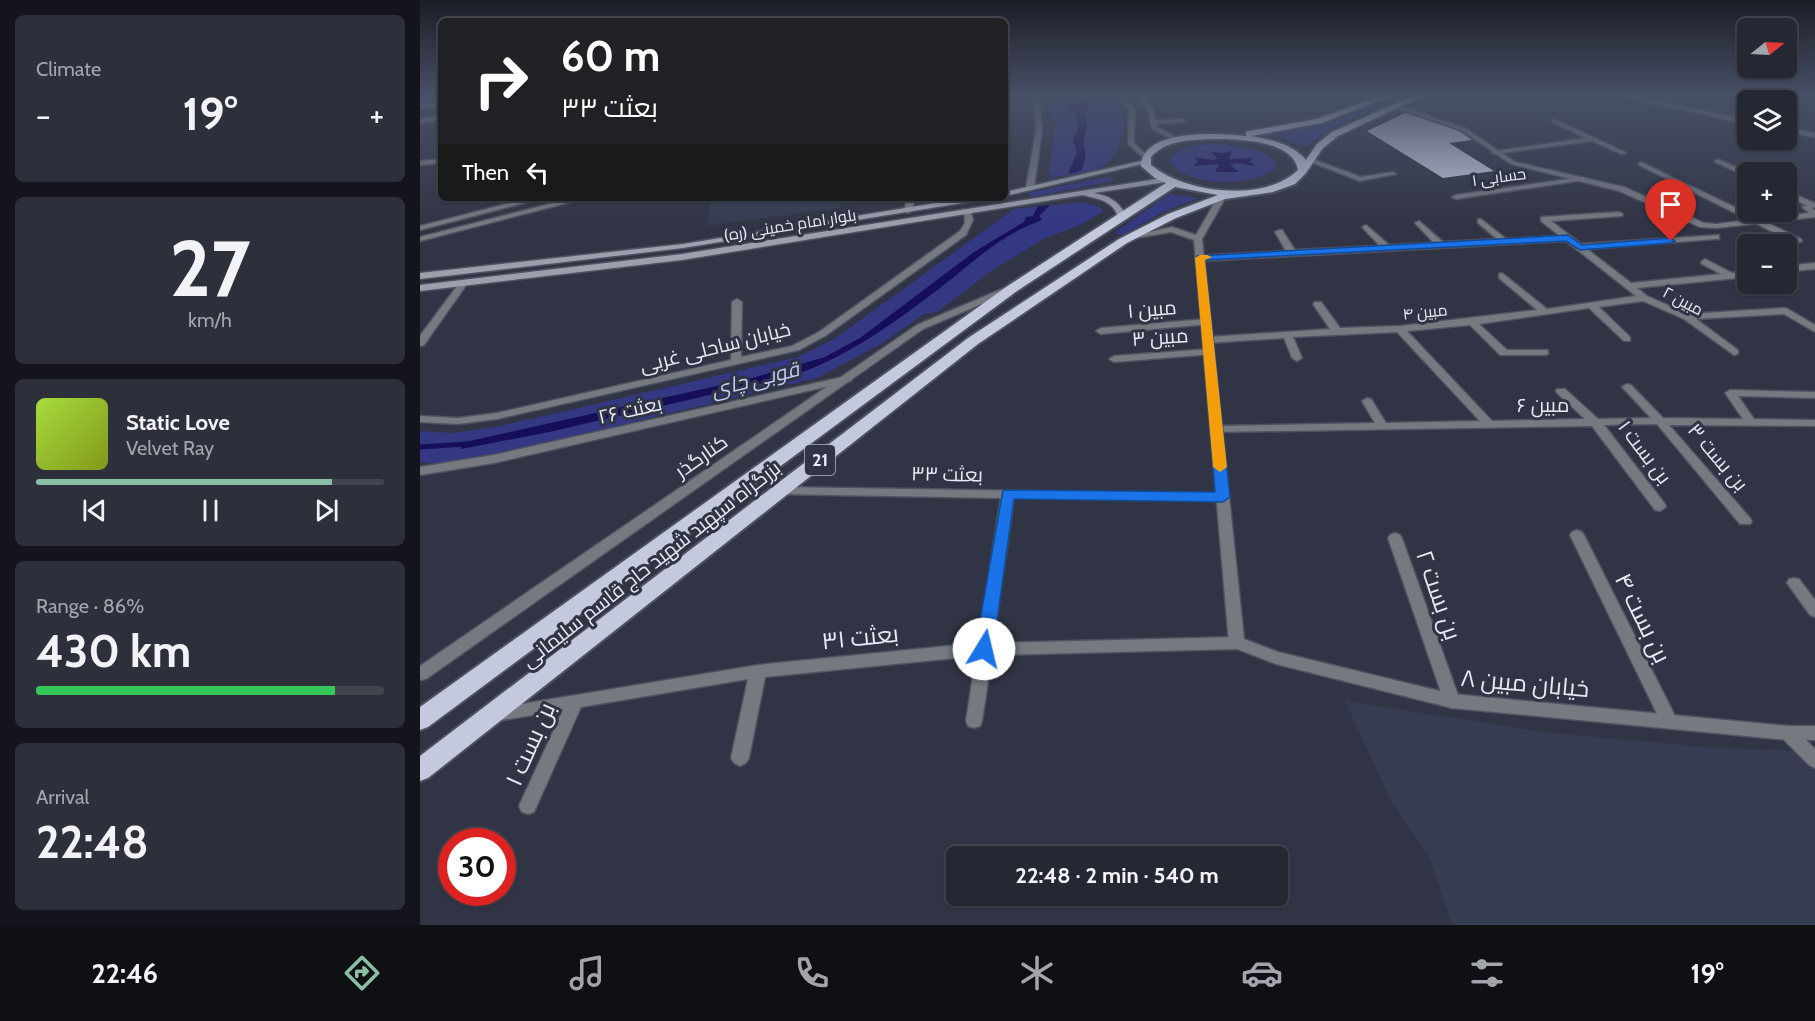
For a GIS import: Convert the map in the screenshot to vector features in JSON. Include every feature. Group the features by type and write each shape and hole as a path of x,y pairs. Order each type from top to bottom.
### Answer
{"highway":[{"path":"1167,182 1150,171 1146,159 1159,146 1178,140 1200,138"},
{"path":"1243,138 1284,148 1300,158 1304,171"},
{"path":"1304,171 1320,146 1330,138"},
{"name":"21","path":"1167,182 1210,192 1245,192 1284,185 1297,179 1304,171"},
{"name":"بزرگراه سپهبد شهید حاج قاسم سلیمانی","path":"420,720 1013,288 1118,218 1167,182"},
{"name":"بزرگراه سپهبد شهید حاج قاسم سلیمانی","path":"420,770 974,341 1126,239 1172,216 1222,197 1245,192"},
{"path":"1095,233 1104,238 1126,239"}],"main road":[{"path":"1008,193 1101,174 1146,159"},
{"path":"1101,174 1121,177 1123,183 1118,186"},
{"name":"بلوار امام خمینی (ره)","path":"420,288 693,255 1118,186 1167,182"},
{"path":"1070,194 1092,195 1111,201 1119,207 1121,214 1118,218"},
{"name":"بلوار امام خمینی (ره)","path":"420,276 683,246 964,201"}],"street":[{"path":"1030,188 1038,138"},
{"path":"1131,138 1131,144 1146,159"},
{"path":"1174,138 1178,140"},
{"path":"1475,138 1494,152 1520,166 1582,179 1634,194 1703,225 1716,226 1749,222"},
{"path":"1494,152 1593,139 1623,153"},
{"path":"1310,160 1360,179 1393,174"},
{"path":"420,163 438,161"},
{"path":"1717,161 1737,170"},
{"path":"1641,164 1737,211"},
{"name":"حسابی ۱","path":"1456,197 1582,179"},
{"path":"1222,197 1198,239 1237,643"},
{"path":"1797,198 1814,205"},
{"path":"420,228 521,201"},
{"path":"420,239 570,201"},
{"path":"908,211 910,201"},
{"path":"1814,205 1806,207 1814,215"},
{"name":"خیابان ساحلی غربی","path":"420,419 474,420 795,348 822,334 963,233 969,227 967,212"},
{"name":"مبین ۲","path":"1619,214 1544,219 1644,298 1687,317 1734,352"},
{"path":"1797,217 1814,215"},
{"path":"1480,221 1503,241"},
{"path":"1759,222 1798,241"},
{"path":"1419,223 1441,245"},
{"path":"1366,227 1387,248"},
{"path":"1126,239 1172,229 1198,239"},
{"path":"1279,232 1292,253"},
{"path":"1580,248 1716,237"},
{"path":"1200,258 1568,238"},
{"path":"1705,262 1729,275"},
{"path":"1797,268 1815,266"},
{"path":"1628,286 1737,275"},
{"path":"1502,276 1544,311"},
{"path":"420,343 463,284"},
{"name":"کنارگذر","path":"420,674 920,327 1013,288"},
{"name":"مبین ۴","path":"1208,346 1287,334 1400,329 1472,322 1644,298"},
{"path":"736,363 737,302"},
{"path":"1318,304 1337,331"},
{"path":"1592,306 1627,339"},
{"path":"1687,317 1785,311 1815,329"},
{"name":"مبین ۱","path":"1101,332 1206,322"},
{"path":"1472,322 1504,353 1544,352"},
{"path":"1400,329 1488,423"},
{"path":"1287,334 1297,358"},
{"name":"مبین ۳","path":"1114,359 1208,346"},
{"name":"بعثت ۲۶","path":"421,471 494,459 847,379"},
{"name":"بن بست ۳","path":"1627,387 1660,421 1745,521"},
{"path":"1561,391 1596,423"},
{"path":"1750,421 1730,393 1815,395"},
{"path":"1367,401 1383,426"},
{"name":"مبین ۶","path":"1216,429 1660,421 1815,423"},
{"name":"بن بست ۱","path":"1596,423 1660,507"},
{"name":"بعثت ۳۳","path":"779,491 1223,497"},
{"path":"974,721 1008,494"},
{"name":"بن بست ۴","path":"1577,535 1669,721"},
{"name":"بن بست ۲","path":"1395,538 1452,701"},
{"path":"1794,583 1815,611"},
{"name":"بعثت ۳۱","path":"490,716 758,671 984,649 1237,643"},
{"name":"خیابان مبین ۸","path":"1237,643 1276,658 1452,701 1788,733 1815,733"},
{"path":"740,758 758,671"},
{"name":"بن بست ۱","path":"528,806 575,702"},
{"path":"1788,733 1815,760"}],"shaded area":[{"path":"1054,138 1121,138 1111,159 1100,168 1049,178 1052,175 1049,173"},
{"path":"1281,138 1318,138 1308,146"},
{"path":"1224,144 1263,152 1276,162 1276,167 1267,174 1254,179 1221,182 1190,176 1178,170 1170,161 1174,155 1186,148"},
{"path":"1108,177 1116,180 1032,197 1028,193"},
{"path":"1170,194 1198,198 1163,212 1122,235 1114,233"},
{"path":"711,201 840,201 841,208 706,226"},
{"path":"1083,202 1102,208 1103,212 1080,225 1045,238 991,271 937,312 924,314 881,344 817,378 500,454 442,464 420,462 420,431 452,433 496,427 798,357 834,339 1014,209"},
{"path":"1345,701 1552,733 1706,747 1796,751 1815,771 1815,925 1452,925 1430,859 1391,801"}],"water":[{"path":"1084,138 1084,163 1081,171 1068,174 1077,152 1073,140"},
{"path":"1232,151 1229,159 1253,158 1249,162 1256,166 1235,163 1230,165 1239,172 1215,172 1219,164 1193,166 1198,162 1194,157 1214,160 1218,158 1210,152"},
{"name":"قوبی چای","path":"1050,205 1039,216 1042,219 1040,221 1002,240 891,324 853,348 813,368 792,376 549,432 461,449 461,443 752,378 825,357 860,338 974,252 1024,222 1026,217 1033,216 1038,206"}],"building":[{"path":"1379,138 1469,138 1472,140 1449,143 1494,171 1443,178"}],"waterway":[{"name":"قوبی چای","path":"420,447 467,444"}],"slow traffic":[{"path":"1207,257 1200,258 1220,467"}],"route":[{"path":"984,649 1008,494 1223,497 1200,258 1568,238 1580,248 1671,241"}]}
